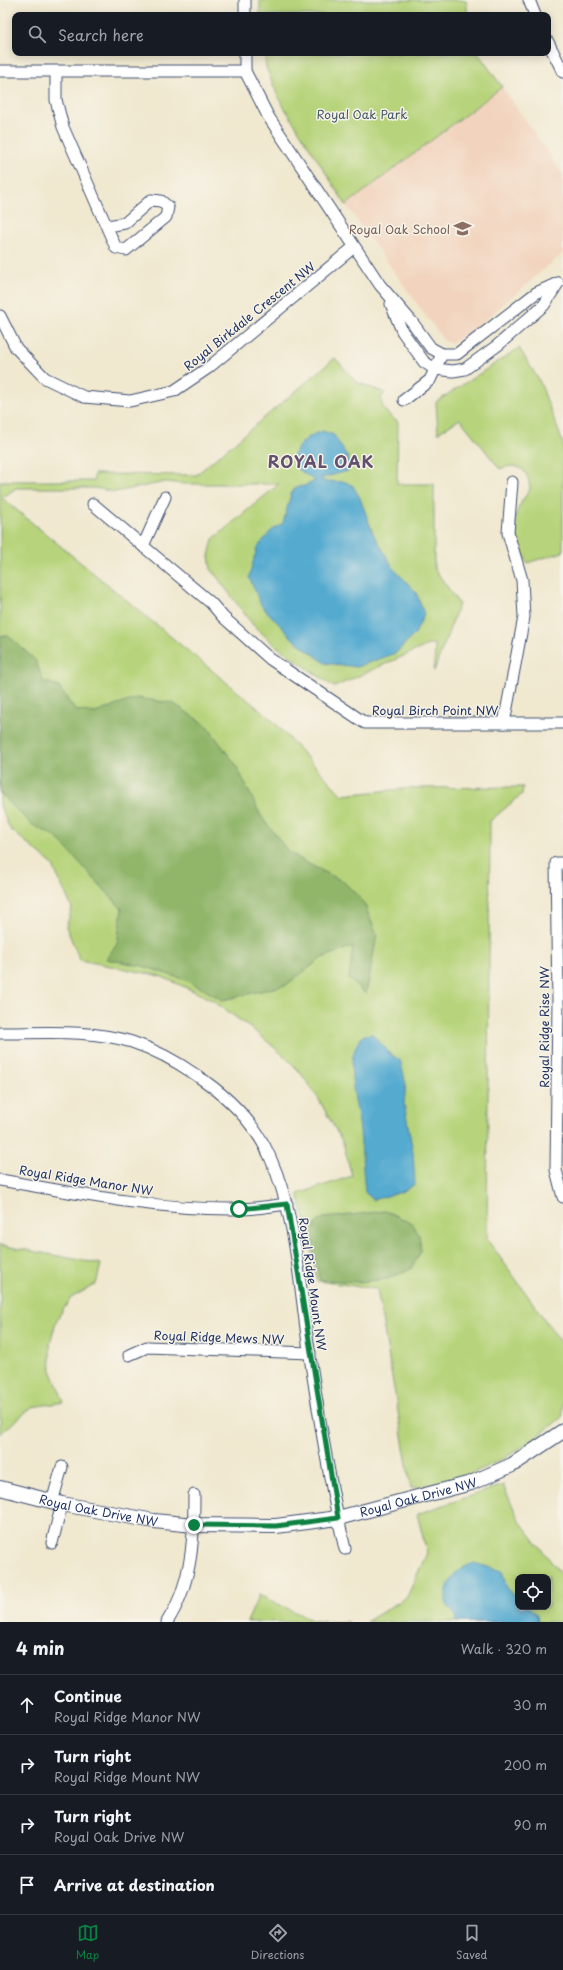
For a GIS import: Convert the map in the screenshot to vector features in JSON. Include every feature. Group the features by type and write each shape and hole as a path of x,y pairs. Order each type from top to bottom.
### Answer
{"street":[{"path":"245,0 245,12"},
{"path":"529,0 535,12"},
{"path":"551,48 563,72"},
{"path":"245,56 245,71 268,116 388,296 412,322 431,348 442,354 456,354 536,293 561,285"},
{"path":"0,71 245,71"},
{"path":"56,72 56,100 63,128 108,226 116,248 126,250 166,218 168,207 160,201 151,200 125,223 108,226"},
{"name":"Royal Birkdale Crescent NW","path":"0,316 16,348 45,378 84,397 130,401 174,391 208,368 354,247"},
{"path":"388,296 402,331 424,362 436,370 453,371 465,369 498,345 544,305 561,285"},
{"path":"404,400 430,380 436,370 442,354"},
{"path":"504,723 524,617 522,580 508,533 512,482"},
{"path":"143,546 165,497"},
{"name":"Royal Birch Point NW","path":"93,504 211,603 223,618 270,660 365,723 563,723"},
{"name":"Royal Ridge Rise NW","path":"563,863 556,863 560,1001 556,1170 563,1197"},
{"name":"Royal Ridge Mount NW","path":"0,1033 94,1034 132,1042 169,1056 216,1088 246,1119 270,1156 287,1204 310,1353 338,1518 345,1549"},
{"name":"Royal Ridge Manor NW","path":"0,1180 142,1204 239,1209 287,1204"},
{"name":"Royal Ridge Mews NW","path":"129,1355 147,1347 310,1353"},
{"name":"Royal Oak Drive NW","path":"0,1488 57,1503 115,1515 194,1525 276,1526 338,1518 471,1483 512,1465 562,1434"},
{"path":"52,1543 62,1467"},
{"path":"167,1622 175,1611 185,1586 190,1562 194,1525 194,1495"}],"shaded area":[{"name":"Royal Oak School","path":"502,87 563,175 563,253 485,320 452,343 444,341 346,205"}],"green space":[{"path":"260,0 466,0 468,12 260,12"},
{"name":"Royal Oak Park","path":"264,56 480,56 502,87 346,205 279,99 266,67"},
{"path":"519,348 540,382 563,443 563,552 527,563 519,542 515,525 518,509 530,490 528,478 522,469 518,467 513,466 500,469 460,419 438,433 436,402"},
{"path":"335,358 356,382 385,393 381,398 384,409 398,422 397,484 434,484 434,568 459,604 434,671 435,644 428,645 334,687 276,646 253,625 211,569 209,556 213,539 279,484 185,484 166,482 115,492 95,488 16,488 2,498 271,719 342,795 412,788 523,787 522,794 490,821 487,1239 563,1345 563,1416 529,1443 493,1464 454,1479 411,1488 377,1289 317,1281 307,1226 298,1194 352,1176 343,1143 318,1098 300,1072 281,1053 256,1032 212,1000 160,976 80,960 66,927 72,908 52,864 10,829 0,806 0,481 94,481 94,474 196,475"},
{"path":"0,636 9,636 36,661 43,681 58,686 75,710 95,713 137,698 173,703 207,726 236,765 260,814 287,850 305,862 344,882 363,901 377,935 366,994 349,979 353,946 322,958 286,985 223,1000 188,981 143,966 106,959 117,944 122,909 56,837 31,824 0,793"},
{"path":"386,1211 411,1223 419,1235 421,1251 411,1269 387,1279 359,1282 320,1280 313,1244 314,1230 317,1223 323,1218"},
{"path":"0,1245 101,1264 96,1284 71,1298 57,1319 50,1343 51,1370 64,1402 32,1407 0,1434"},
{"path":"503,1485 519,1520 563,1577 563,1622 366,1622 407,1597 427,1553 417,1514"},
{"path":"259,1595 314,1621 348,1622 247,1622"}],"water":[{"path":"323,431 334,435 350,463 348,471 322,478 322,481 346,482 353,486 360,498 373,533 394,569 416,592 424,614 415,634 396,653 357,667 325,663 294,640 261,605 249,577 257,548 271,531 283,523 291,494 296,487 304,486 315,481 296,468 292,459 297,449 304,441"},
{"path":"373,1034 390,1054 400,1060 406,1084 404,1103 413,1152 415,1184 402,1192 372,1200 365,1192 359,1120 352,1081 352,1068 353,1056 357,1045 364,1035"},
{"path":"474,1563 502,1571 507,1588 515,1595 515,1610 531,1610 537,1615 538,1622 457,1622 454,1614 447,1604 446,1595 448,1585 456,1573"}],"place":[{"name":"Royal Oak School","path":"463,229"}],"district":[{"name":"ROYAL OAK","path":"321,461"}],"route":[{"path":"194,1525 276,1526 338,1518 287,1204 239,1209"}]}
